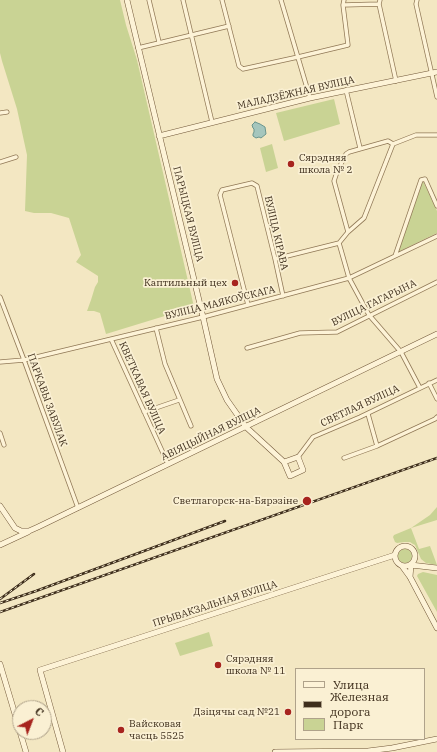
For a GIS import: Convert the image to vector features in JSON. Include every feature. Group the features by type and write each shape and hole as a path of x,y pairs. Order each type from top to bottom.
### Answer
{"street":[{"name":"ПАРЫЦКАЯ ВУЛІЦА","path":"127,0 217,379 227,400 246,427 284,462 290,476 303,470 298,457"},
{"path":"149,0 159,42"},
{"path":"183,0 212,122"},
{"path":"222,0 239,66 243,69 348,45 343,5 344,0"},
{"path":"282,0 310,98"},
{"path":"417,0 416,4 434,72 437,97"},
{"path":"343,5 380,2 396,81"},
{"path":"138,48 228,26"},
{"name":"МАЛАДЗЁЖНАЯ ВУЛІЦА","path":"159,136 310,98 434,72"},
{"path":"346,90 360,148"},
{"path":"0,113 7,112"},
{"path":"275,259 339,244 348,232 364,218 393,144 416,135 437,136"},
{"path":"348,232 334,182 336,172 346,154 349,152 388,141 393,144"},
{"path":"0,162 16,157"},
{"path":"395,256 421,180 425,179 437,206"},
{"name":"ВУЛІЦА КІРАВА","path":"248,305 220,195 222,190 252,183 257,186 275,259 282,296"},
{"name":"ВУЛІЦА МАЯКОЎСКАГА","path":"0,362 24,360 203,317 349,278 437,236"},
{"path":"339,244 349,278 369,316 401,352 420,388"},
{"name":"ВУЛІЦА ГАГАРЫНА","path":"247,348 300,333 337,332 437,282"},
{"name":"ПАРКАВЫ ЗАВУЛАК","path":"0,297 78,508"},
{"path":"156,328 165,364 191,426"},
{"name":"АВІЯЦЫЙНАЯ ВУЛІЦА","path":"0,506 15,528 21,531 29,531 437,334"},
{"name":"КВЕТКАВАЯ ВУЛІЦА","path":"111,339 168,464"},
{"name":"СВЕТЛАЯ ВУЛІЦА","path":"298,457 313,437 368,414 437,380"},
{"path":"429,383 437,399"},
{"path":"144,412 179,400"},
{"path":"368,414 377,446"},
{"path":"344,458 377,446 437,417"},
{"path":"0,433 4,445"},
{"path":"284,462 298,457"},
{"path":"0,545 38,527"},
{"path":"429,567 421,563 415,555 413,549 408,546 399,547 395,552 397,563 402,566 410,577 437,628"},
{"name":"ПРЫВАКЗАЛЬНАЯ ВУЛІЦА","path":"63,752 40,670 395,555"},
{"path":"410,577 411,565 415,560 415,555"},
{"path":"402,566 405,567 411,565 437,568"},
{"path":"0,664 12,704"},
{"path":"275,752 368,751 437,739"},
{"path":"23,740 26,752"}],"green space":[{"path":"0,0 120,0 137,60 194,307 106,334 100,313 87,311 98,282 98,276 76,262 81,255 69,218 51,213 34,213 25,211 27,155 17,109 0,53"},
{"path":"334,99 340,124 284,141 276,113"},
{"path":"272,144 278,168 266,172 260,148"},
{"path":"423,181 437,211 437,233 398,252"},
{"path":"437,507 437,520 411,528 430,515"},
{"path":"411,528 419,549 430,546 437,565 426,563 421,559 415,545 410,542 395,542 393,537 394,535"},
{"path":"402,549 408,549 412,553 412,559 408,563 402,563 398,559 398,553"},
{"path":"423,572 437,575 437,612 417,576"},
{"path":"209,632 213,646 180,656 175,643"}],"water":[{"path":"255,122 265,127 266,134 261,138 256,138 253,136 254,129 252,125"}],"railway":[{"path":"0,612 437,458"},
{"path":"0,603 225,521"},
{"path":"0,599 34,574"}],"place":[{"name":"Сярэдняя школа № 2","path":"291,164"},
{"name":"Каптильный цех","path":"235,283"},
{"name":"Светлагорск-на-Бярэзіне","path":"307,501"},
{"name":"Сярэдняя школа № 11","path":"218,665"},
{"name":"Дзіцячы сад №21","path":"288,712"},
{"name":"Вайсковая часць 5525","path":"121,730"}]}
